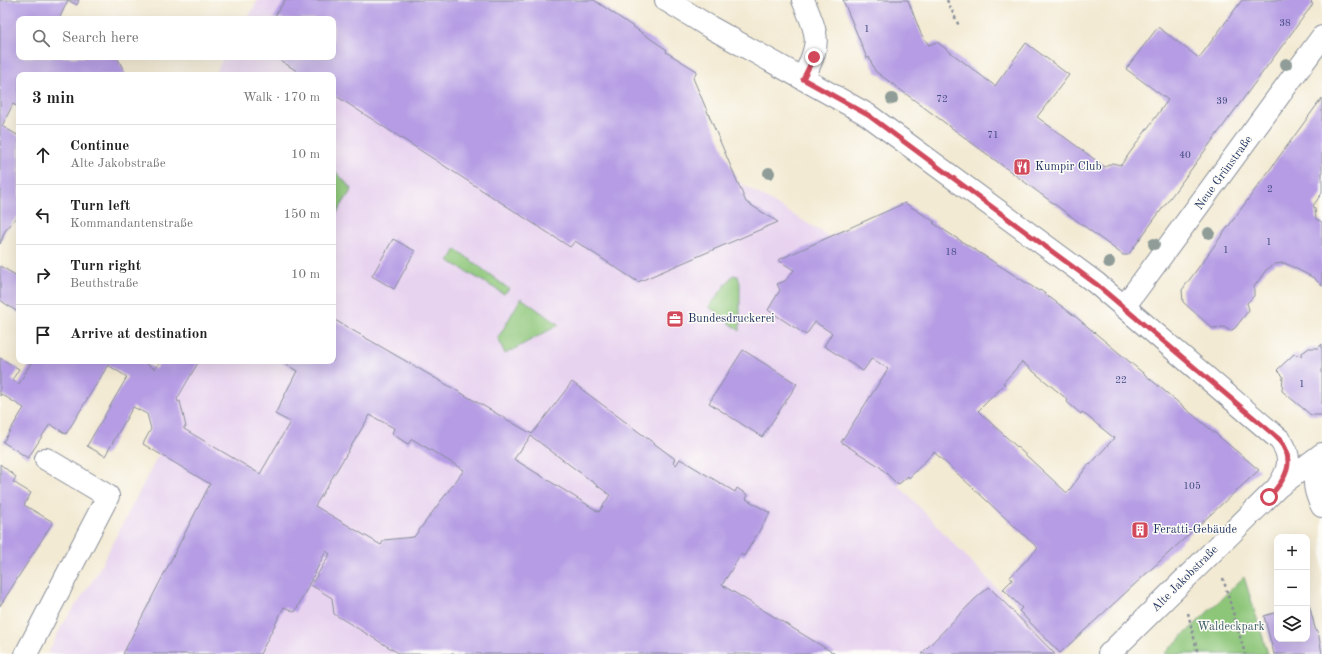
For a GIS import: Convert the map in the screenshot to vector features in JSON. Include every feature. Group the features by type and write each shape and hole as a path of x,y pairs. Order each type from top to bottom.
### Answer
{"street":[{"path":"666,0 710,27 868,115 1096,284 1124,307"},
{"path":"803,0 815,32 817,44 814,57 803,79"},
{"name":"Neue Grünstraße","path":"1124,307 1322,37"},
{"name":"Alte Jakobstraße","path":"1109,654 1277,488 1285,477 1288,464 1287,449 1280,440 1124,307"},
{"path":"26,654 108,496 46,459"},
{"path":"1320,461 1316,495 1322,506"},
{"name":"Alte Jakobstraße","path":"1277,488 1320,461"}],"path":[{"path":"947,0 959,26"},
{"path":"1223,577 1245,654"},
{"path":"1188,613 1198,654"}],"shaded area":[{"name":"Bundesdruckerei","path":"258,0 594,0 667,50 666,52 697,71 693,78 737,181 830,237 905,203 935,222 933,223 884,470 1059,654 48,654 61,627 95,577 159,454 143,444 151,429 147,415 133,407 158,364 336,364 336,72 216,72 222,60 336,60 336,16 249,16"}],"green space":[{"path":"336,172 352,189 336,214"},
{"path":"456,249 509,289 504,294 449,261"},
{"path":"733,275 738,276 740,283 740,331 709,307"},
{"path":"521,298 559,325 505,354 498,338"},
{"name":"Waldeckpark","path":"1244,577 1268,654 1164,654"}],"building":[{"path":"0,0 68,0 60,16 16,16 16,60 118,60 124,72 16,72 16,106 13,104 2,126 16,134 16,218 5,231 0,244"},
{"path":"68,0 79,0 77,5"},
{"path":"285,0 594,0 667,50 666,52 697,71 693,78 746,202 778,222 638,282 575,241 570,247 336,96 336,72 298,72 280,60 336,60 336,16 275,16"},
{"path":"843,0 908,0 921,34 929,45 937,42 995,86 1026,43 1069,75 1037,117 1105,167 1112,163 1121,165 1168,100 1126,69 1158,27 1199,58 1242,0 1312,0 1311,3 1313,4 1128,255 1123,255 875,71 869,57 867,58"},
{"path":"1322,98 1322,193 1313,206 1315,208 1316,219 1322,222 1322,286 1314,278 1289,265 1284,263 1275,264 1266,270 1254,287 1254,296 1247,303 1249,310 1235,328 1230,331 1224,327 1212,328 1183,302 1182,290"},
{"path":"905,203 935,222 933,223 1039,291 1040,290 1076,317 1259,470 1060,653 1019,611 1022,608 1003,589 1012,580 1010,577 1038,548 934,452 909,478 908,476 898,485 879,466 841,442 888,369 872,358 863,371 824,346 832,333 815,322 806,335 768,310 780,290 777,284 785,281 794,270 778,260","holes":["1022,362 1068,400 1067,402 1081,414 1082,412 1114,438 1090,465 1089,464 1067,493 978,411 1005,384 1003,383"]},
{"path":"393,239 415,251 394,289 372,276"},
{"path":"0,266 16,275 16,311 0,300"},
{"path":"336,321 532,434 572,382 675,459 673,462 676,465 680,459 735,492 737,488 748,495 746,499 770,513 744,556 741,554 722,585 835,654 400,654 334,614 332,598 311,585 330,554 326,551 295,612 284,607 260,654 123,654 210,484 143,444 151,429 147,414 133,407 105,456 87,446 127,377 108,365 66,434 50,424 28,458 3,442 24,408 1,394 0,396 0,358 19,369 12,380 19,384 30,364 147,364 155,369 158,364 197,364 177,399 178,402 180,401 186,427 184,427 184,429 260,474 290,422 275,414 297,371 285,364 336,364","holes":["370,415 394,428 392,434 408,444 412,439 464,470 414,537 384,540 381,545 315,506","531,436 610,495 599,512 514,459"]},
{"path":"1322,344 1322,415 1311,415 1282,391 1283,376 1277,370 1294,354 1301,356 1302,353 1309,348 1318,348"},
{"path":"743,350 797,384 762,437 709,403"},
{"path":"0,464 16,477 13,482 31,493 24,505 53,522 0,606"},
{"path":"989,587 1055,654 921,654 975,599"},
{"path":"1310,608 1316,632 1318,631 1322,654 1274,654 1264,616 1274,613 1274,642 1310,642"}],"place":[{"name":"Kumpir Club","path":"1022,167"},
{"name":"Bundesdruckerei","path":"675,319"},
{"name":"Feratti-Gebäude","path":"1140,530"}],"route":[{"path":"814,57 803,79 868,115 1096,284 1280,440 1287,449 1288,464 1285,477 1269,497"}]}
